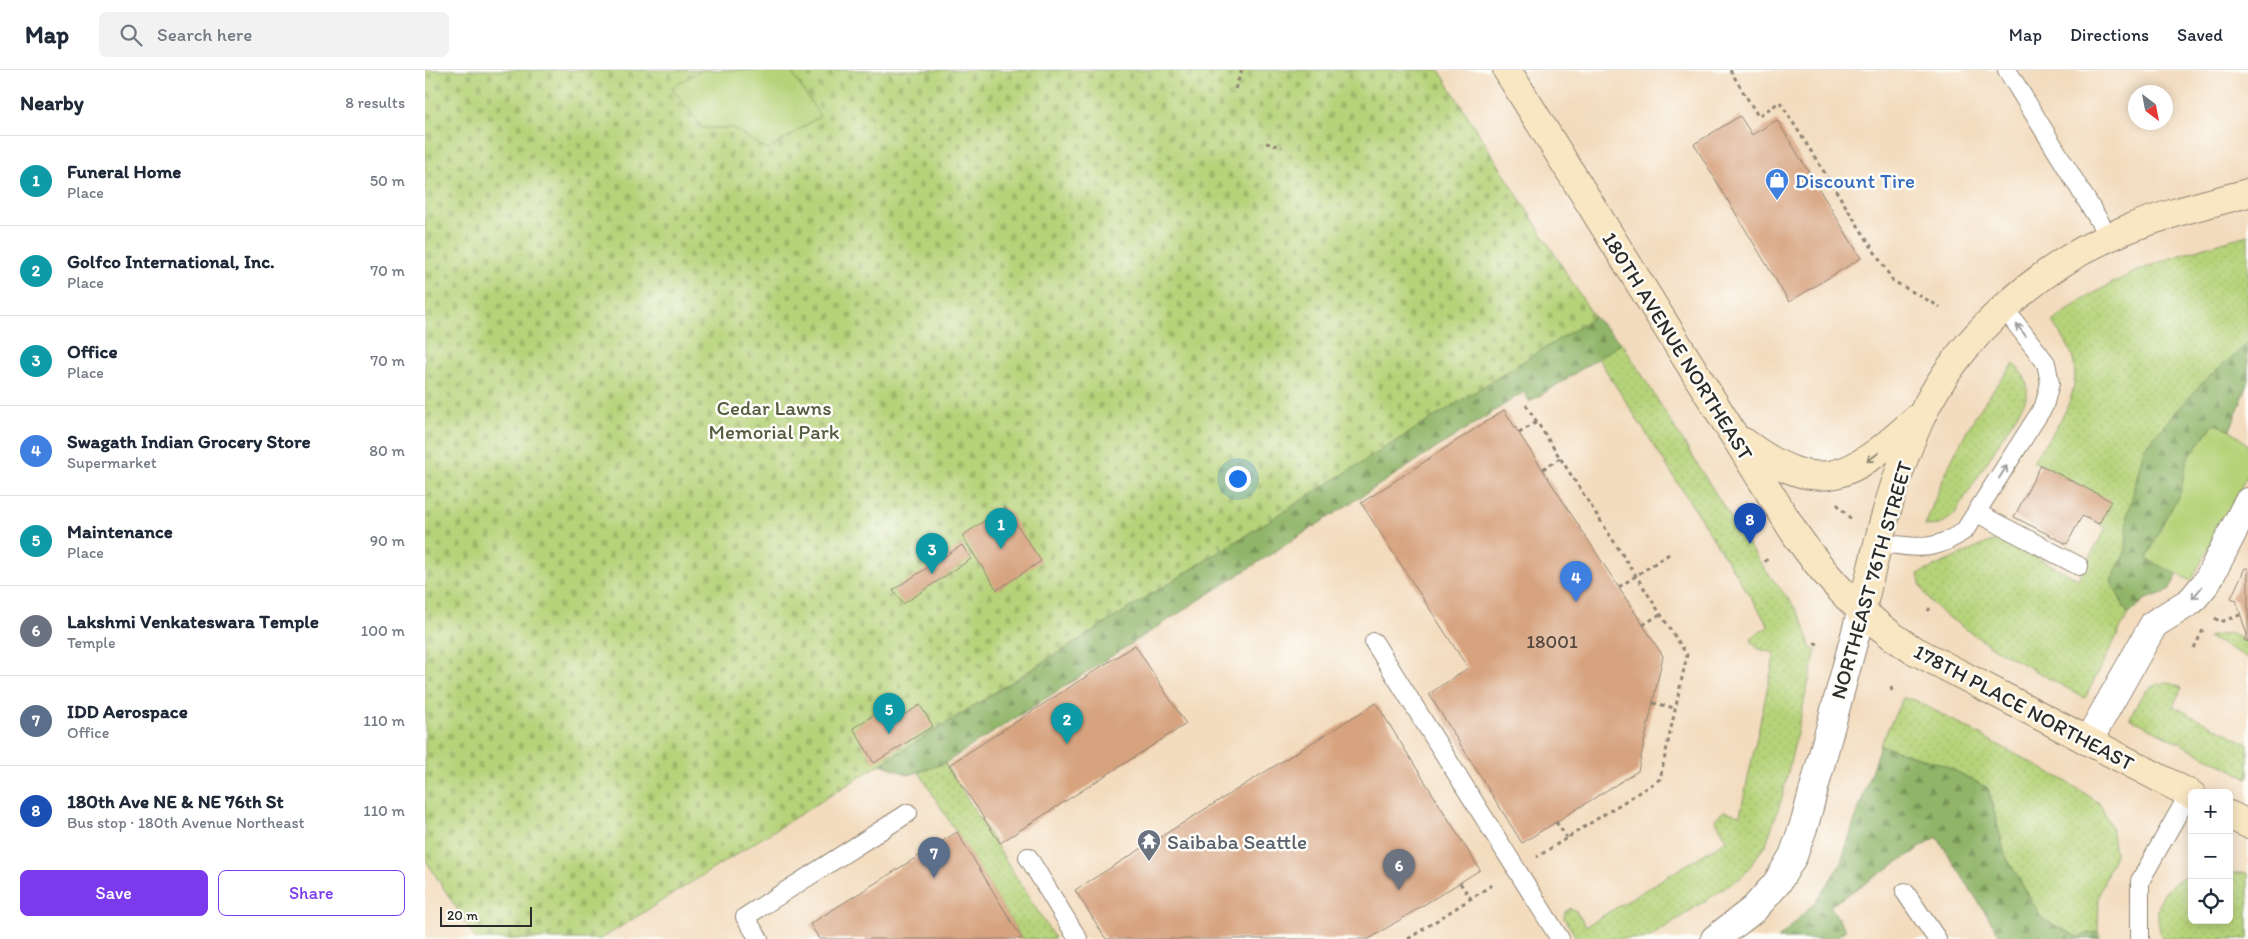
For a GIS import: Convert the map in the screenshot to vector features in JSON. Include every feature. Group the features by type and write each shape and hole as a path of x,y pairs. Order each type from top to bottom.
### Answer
{"street":[{"name":"180TH AVENUE NORTHEAST","path":"1507,70 1796,535 1819,568 1861,613"},
{"name":"NORTHEAST 76TH STREET","path":"1715,939 1754,909 1777,883 1793,856 1805,822 1861,613 1877,542 1896,481 1923,413 1940,383 1958,359 2004,308 2065,261 2109,237 2151,220 2248,193"},
{"path":"1733,434 1780,467 1815,476 1833,475 1850,470 1868,461 1923,413"},
{"path":"2089,741 2154,624 2191,601 2207,582 2248,502"},
{"name":"178TH PLACE NORTHEAST","path":"1861,613 1882,630 1910,648 2188,793"},
{"path":"2233,817 2248,824"}],"lane":[{"path":"2007,70 2109,237"},
{"path":"1877,542 1932,548 1958,535 1977,513 2044,406 2050,383 2046,364 2004,308"},
{"path":"1977,513 2079,566"},
{"path":"1374,642 1560,939"},
{"path":"2140,939 2140,881 2188,797"},
{"path":"759,939 745,916 908,814"},
{"path":"1028,857 1078,939"},
{"path":"1905,892 1937,939"}],"path":[{"path":"1235,89 1242,70"},
{"path":"1730,70 1758,116 1780,102 1893,281 1941,307"},
{"path":"1266,143 1282,147"},
{"path":"1526,405 1687,655 1660,779 1530,862"},
{"path":"1519,433 1537,422"},
{"path":"1543,469 1560,458"},
{"path":"1831,505 1835,501 1852,520"},
{"path":"1619,587 1672,552"},
{"path":"1643,625 1660,614"},
{"path":"2211,615 2220,622 2240,615"},
{"path":"1653,704 1675,708"},
{"path":"1556,822 1567,838"},
{"path":"1408,939 1500,880"},
{"path":"1460,883 1471,898"}],"green space":[{"name":"Cedar Lawns Memorial Park","path":"425,70 1439,70 1594,317 601,939 476,939 425,859"},
{"path":"701,70 790,70 820,116 768,150 733,128 703,128 672,88"},
{"path":"2248,235 2248,343 2235,357 2128,514 2127,550 2111,581 2128,614 2085,698 1990,646 1941,612 1930,601 1921,587 1918,574 1990,542 2003,540 2078,579 2106,528 2099,524 2110,501 2033,461 2056,427 2069,403 2075,377 2071,352 2052,322 2097,291 2145,268 2170,258"},
{"path":"1594,317 1622,343 1530,402 1524,392 945,763 909,775 881,764"},
{"path":"1622,343 1759,561 1797,611 1803,622 1810,648 1816,650 1782,798 1766,844 1743,876 1647,939 1577,939 1564,918 1565,912 1570,908 1576,911 1586,926 1727,840 1715,819 1724,811 1740,815 1775,653 1757,648 1752,642 1751,638 1769,626 1598,358"},
{"path":"2248,343 2248,384 2230,430 2214,424 2187,460 2180,494 2164,521 2147,558 2178,574 2169,591 2146,599 2128,614 2111,581 2126,550 2128,514 2144,448 2199,386"},
{"path":"2014,364 2026,381 2025,401 1954,515 1940,525 1925,526 1942,481 1962,440 1998,383"},
{"path":"2214,424 2230,430 2246,443 2248,447 2248,474 2191,581 2147,559 2164,521 2180,494 2187,460"},
{"path":"2230,633 2248,642 2248,658 2208,637"},
{"path":"2167,682 2182,688 2173,706 2248,744 2248,778 2130,718 2147,690"},
{"path":"1903,698 1915,700 2069,783 2099,803 2111,826 2115,854 2099,895 2098,931 2078,937 2042,919 2005,855 1988,788 1944,765 1880,745"},
{"path":"1880,745 1944,765 1988,788 2005,855 2042,919 2078,937 2098,931 2100,939 2002,939 1937,837 1830,906 1846,930 1833,939 1778,939 1816,901 1840,865"},
{"path":"945,763 1055,939 1022,939 919,772"},
{"path":"2233,873 2248,873 2248,939 2162,939 2158,917 2161,899 2172,885 2188,875 2188,924 2233,924"}],"building":[{"name":"Discount Tire","path":"1740,116 1752,135 1777,120 1861,258 1789,302 1694,144"},
{"path":"1504,410 1663,656 1638,771 1522,843 1429,694 1468,668 1361,503"},
{"path":"2041,465 2111,501 2099,524 2082,516 2067,544 2014,517"},
{"path":"1005,507 1041,561 997,590 962,536"},
{"path":"962,545 971,559 903,604 893,590"},
{"path":"2245,568 2248,568 2248,642 2244,640 2247,635 2236,600 2231,598"},
{"path":"1135,645 1186,724 1000,843 949,765"},
{"path":"1376,703 1480,870 1369,939 1106,939 1075,890"},
{"path":"890,705 899,718 920,705 933,726 874,763 853,728"},
{"path":"957,832 1022,939 819,939 810,924"}],"place":[{"name":"Discount Tire","path":"1777,201"},
{"name":"180th Ave NE & NE 76th St","path":"1750,544"},
{"name":"Funeral Home","path":"1001,549"},
{"name":"Office","path":"932,574"},
{"name":"Swagath Indian Grocery Store","path":"1576,602"},
{"name":"Maintenance","path":"889,734"},
{"name":"Golfco International, Inc.","path":"1067,744"},
{"name":"Saibaba Seattle","path":"1149,862"},
{"name":"IDD Aerospace","path":"934,878"},
{"name":"Lakshmi Venkateswara Temple","path":"1399,890"}]}
